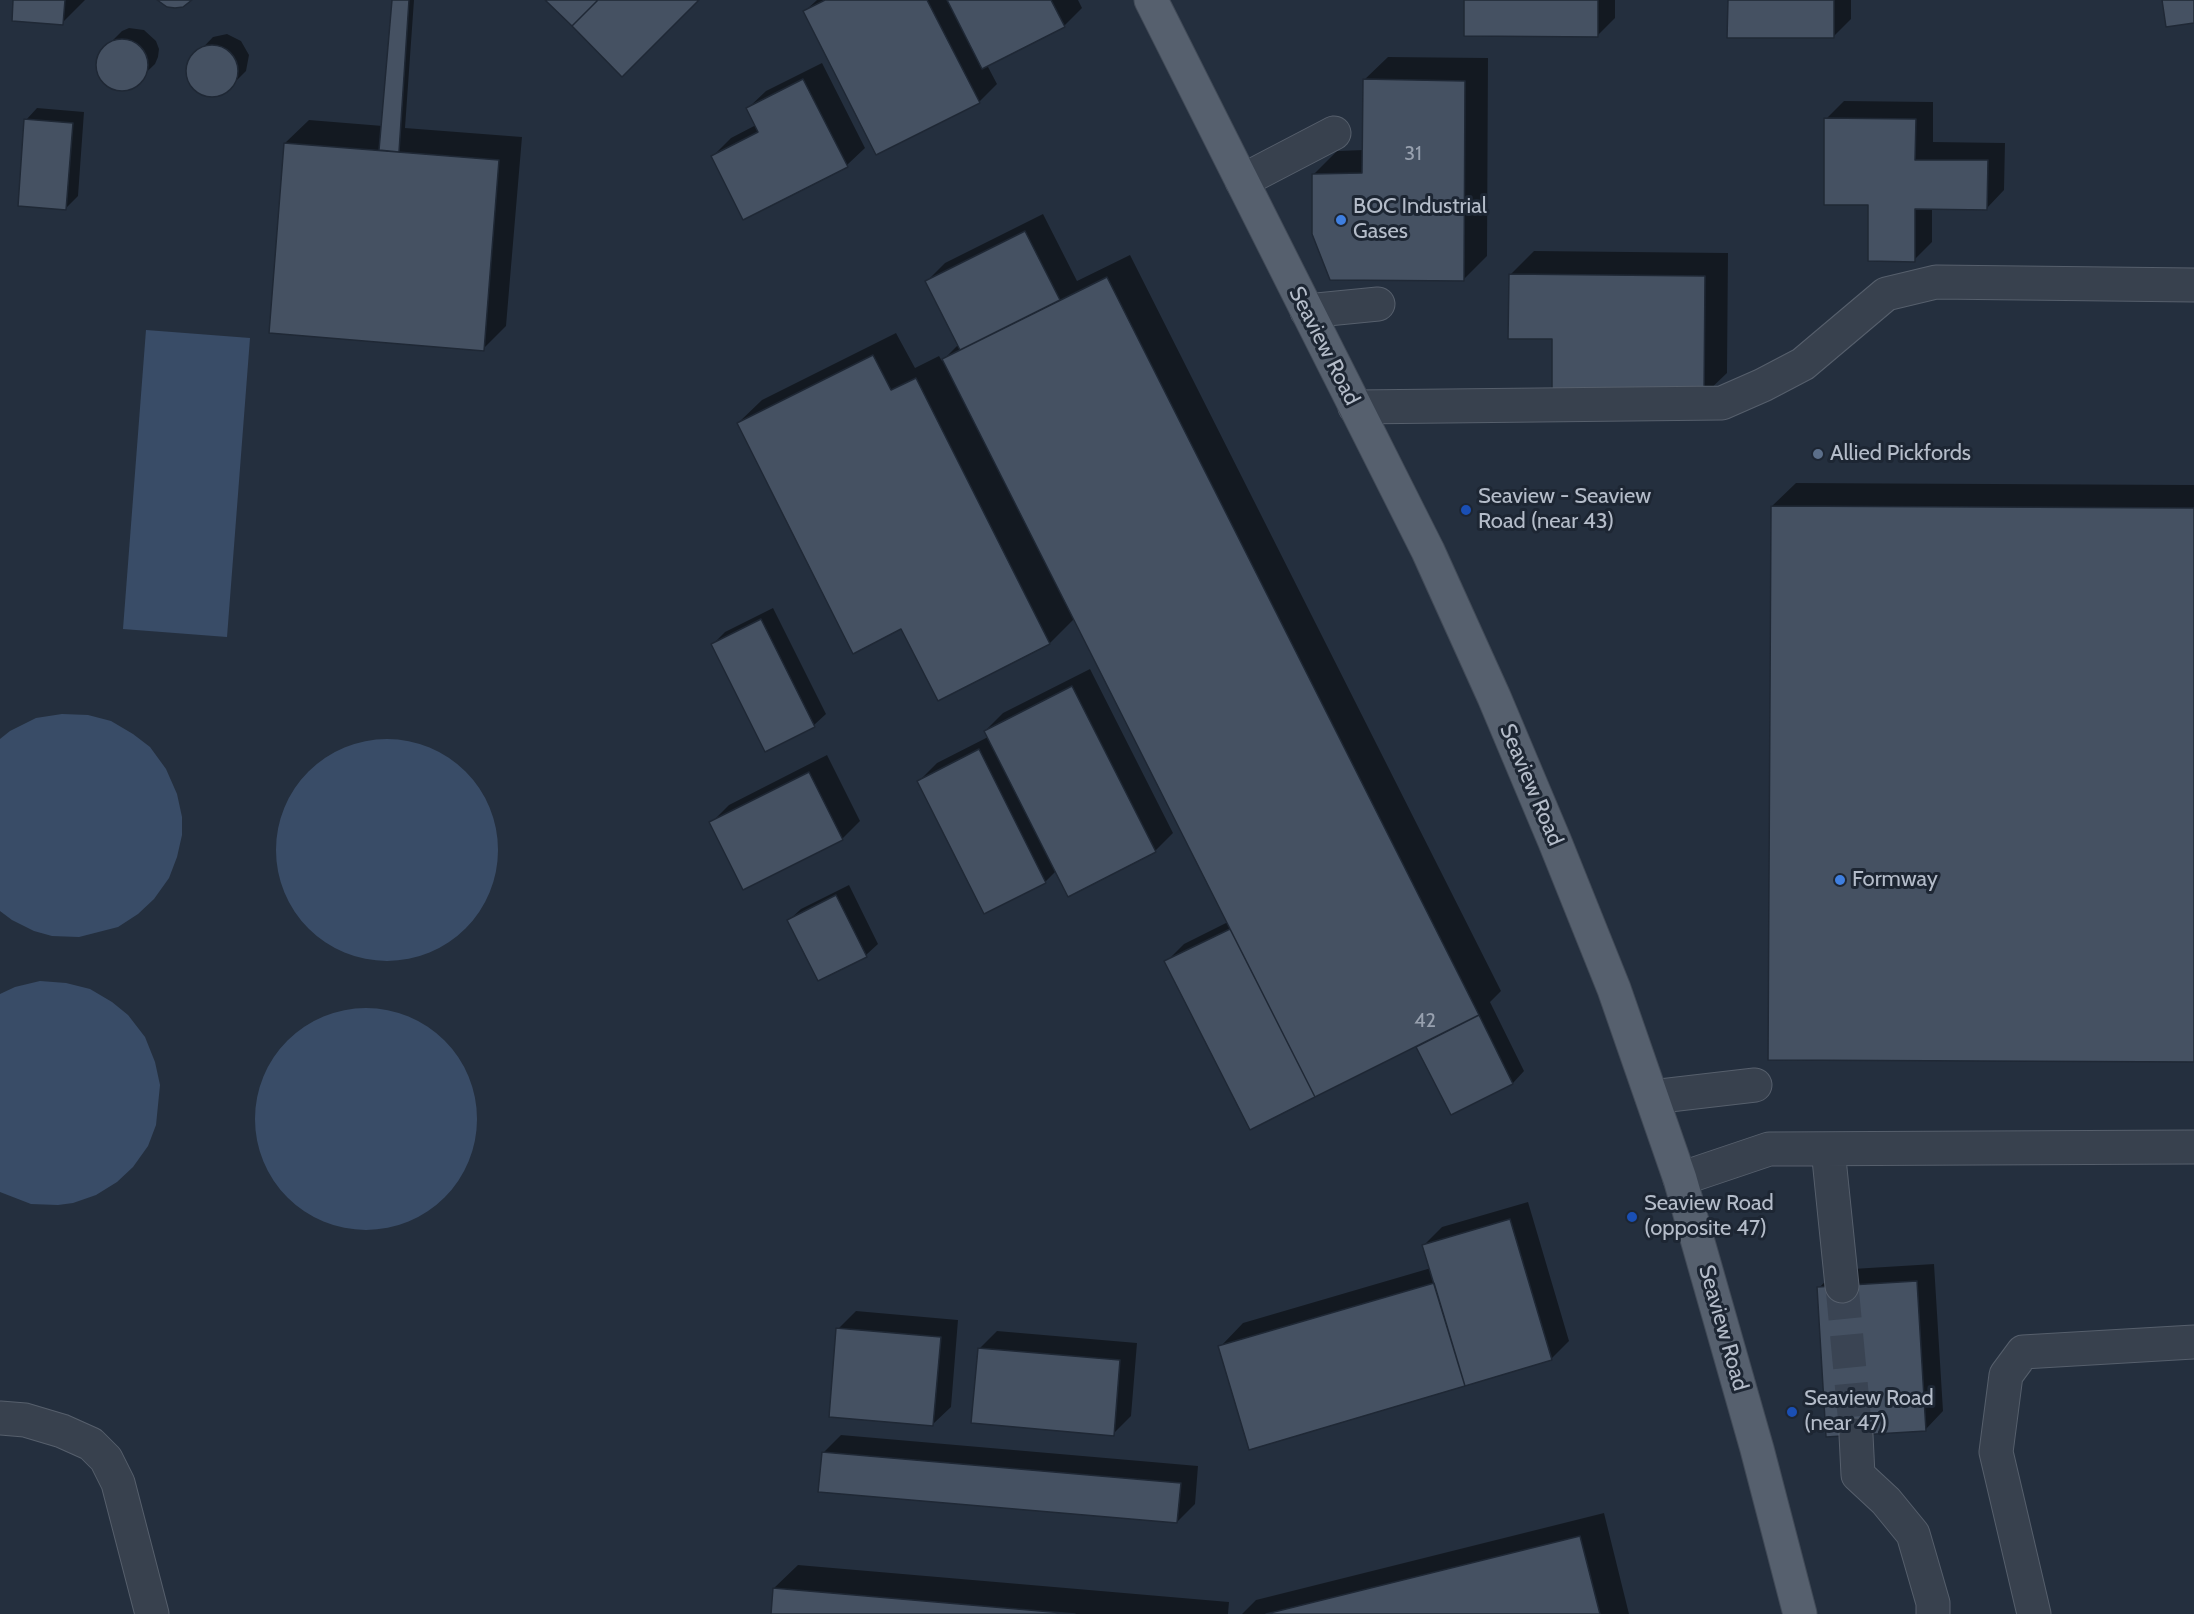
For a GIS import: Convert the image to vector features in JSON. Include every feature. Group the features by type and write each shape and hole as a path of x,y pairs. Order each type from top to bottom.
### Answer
{"main road":[{"name":"Seaview Road","path":"1160,3 1242,181 1428,551 1494,697 1610,979 1680,1179 1757,1449 1800,1614"}],"lane":[{"path":"1242,181 1334,134"},
{"path":"1355,407 1722,403 1803,364 1886,294 1947,282 2194,285"},
{"path":"1307,311 1378,304"},
{"path":"1652,1098 1755,1085"},
{"path":"1680,1179 1769,1149 2194,1147"},
{"path":"1828,1149 1842,1286"},
{"path":"2034,1614 1996,1452 2006,1375 2023,1352 2194,1342"},
{"path":"0,1418 25,1420 62,1431 91,1444 106,1459 118,1483 152,1614"},
{"path":"1856,1435 1858,1475 1886,1501 1913,1534 1933,1603 1933,1614"}],"water":[{"path":"146,330 250,338 227,637 123,629"},
{"path":"62,714 88,715 111,721 150,747 166,769 177,794 182,817 182,835 177,857 169,878 154,899 138,914 118,927 79,937 52,936 34,931 0,911 0,739 10,731 36,718"},
{"path":"376,739 398,739 430,747 449,757 466,771 480,788 490,807 496,828 498,850 496,872 490,893 480,912 466,929 449,943 430,953 398,961 376,961 344,953 325,943 301,921 284,893 276,861 276,839 284,807 294,788 316,764 344,747"},
{"path":"40,981 66,983 90,989 128,1015 145,1037 155,1062 160,1085 156,1125 148,1146 133,1167 117,1182 96,1195 73,1203 58,1205 31,1204 0,1192 0,994 15,987"},
{"path":"355,1008 377,1008 409,1016 428,1026 445,1040 459,1057 469,1076 475,1097 477,1119 475,1141 469,1162 459,1181 445,1198 428,1212 409,1222 377,1230 355,1230 323,1222 304,1212 280,1190 263,1162 255,1130 255,1108 263,1076 273,1057 295,1033 323,1016"}],"building":[{"path":"13,0 65,0 63,25 12,21"},
{"path":"157,0 192,0 183,7 175,8 167,7"},
{"path":"392,0 409,0 399,152 379,150"},
{"path":"545,0 598,0 572,26"},
{"path":"598,0 699,0 622,77 572,26"},
{"path":"825,0 927,0 980,103 876,155 803,11"},
{"path":"947,0 1051,0 1065,27 982,69"},
{"path":"1464,0 1598,0 1598,37 1464,36"},
{"path":"1728,0 1834,0 1834,38 1727,38"},
{"path":"2162,0 2194,0 2194,23 2166,27"},
{"path":"122,39 132,41 140,47 146,55 148,65 146,75 140,83 132,89 122,91 112,89 104,83 98,75 96,65 98,55 104,47 112,41"},
{"path":"212,45 222,47 230,53 236,61 238,71 236,81 230,89 222,95 212,97 202,95 194,89 188,81 186,71 188,61 194,53 202,47"},
{"path":"803,79 848,167 743,220 711,156 758,132 746,108"},
{"path":"1363,79 1465,81 1464,281 1330,280 1312,234 1312,174 1362,173"},
{"path":"1824,118 1916,119 1915,160 1988,160 1987,210 1915,209 1915,262 1868,261 1868,205 1824,205"},
{"path":"24,119 73,123 66,210 18,206"},
{"path":"284,143 499,160 484,351 269,333"},
{"path":"1025,231 1060,300 960,350 925,281"},
{"path":"1509,274 1705,276 1704,397 1552,396 1552,339 1508,339"},
{"path":"1107,277 1479,1015 1315,1097 942,359"},
{"path":"873,355 891,390 916,378 1050,644 938,701 901,629 853,654 737,423"},
{"path":"1771,506 2194,508 2194,1062 1768,1060"},
{"path":"761,619 815,727 765,752 711,644"},
{"path":"1072,686 1156,852 1068,897 984,731"},
{"path":"979,749 1046,883 984,914 917,781"},
{"path":"809,772 843,840 743,890 709,822"},
{"path":"836,895 867,957 818,981 787,920"},
{"path":"1230,929 1315,1097 1250,1130 1164,961"},
{"path":"1479,1015 1513,1084 1451,1115 1416,1047"},
{"path":"1510,1219 1552,1360 1465,1386 1422,1245"},
{"path":"1917,1281 1926,1431 1826,1437 1817,1287"},
{"path":"1434,1283 1465,1386 1249,1450 1218,1346"},
{"path":"836,1328 941,1337 933,1426 829,1417"},
{"path":"978,1348 1120,1360 1114,1436 971,1423"},
{"path":"822,1452 1181,1483 1177,1523 818,1492"},
{"path":"1580,1536 1600,1614 1266,1614"},
{"path":"773,1588 1075,1614 771,1614"}],"tunnel":[{"path":"1842,1286 1856,1435"}],"place":[{"name":"BOC Industrial Gases","path":"1341,220"},
{"name":"Allied Pickfords","path":"1818,454"},
{"name":"Seaview - Seaview Road (near 43)","path":"1466,510"},
{"name":"Formway","path":"1840,880"},
{"name":"Seaview Road (opposite 47)","path":"1632,1217"},
{"name":"Seaview Road (near 47)","path":"1792,1412"}]}
